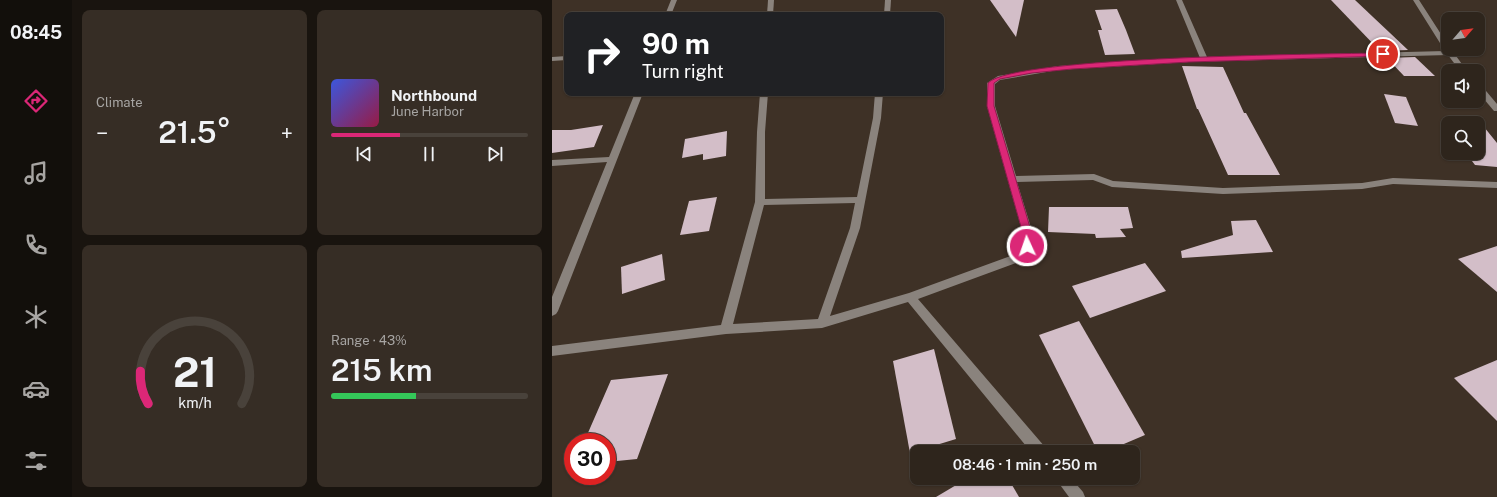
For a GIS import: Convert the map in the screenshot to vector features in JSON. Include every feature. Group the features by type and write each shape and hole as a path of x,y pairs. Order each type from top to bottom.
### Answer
{"street":[{"path":"669,12 674,0"},
{"path":"770,12 771,0"},
{"path":"887,12 888,0"},
{"path":"1179,0 1204,59"},
{"path":"1416,0 1441,39"},
{"path":"552,351 726,329 822,322 910,297 1020,256 1027,246 1028,234 991,106 991,83 998,78 1058,68 1204,59 1441,53"},
{"path":"1452,56 1459,64"},
{"path":"552,59 564,58"},
{"path":"1485,95 1497,109"},
{"path":"552,311 614,159 638,96"},
{"path":"726,329 760,202 761,132 764,96"},
{"path":"822,322 855,228 877,118 879,96"},
{"path":"552,163 614,159"},
{"path":"1012,179 1094,177 1112,184 1223,191 1362,186 1393,181 1497,185"},
{"path":"760,202 860,200"},
{"path":"910,297 1034,445"},
{"path":"1068,485 1078,497"}],"building":[{"path":"990,0 1024,0 1016,37"},
{"path":"1331,0 1355,0 1408,50 1380,51"},
{"path":"1117,9 1135,54 1105,55 1098,30 1102,30 1095,10"},
{"path":"1415,57 1435,76 1404,76 1387,58"},
{"path":"1182,66 1223,67 1244,113 1246,113 1280,175 1228,175 1197,109"},
{"path":"1384,94 1406,97 1418,126 1395,123"},
{"path":"603,125 594,147 552,153 552,130 571,130"},
{"path":"1485,128 1497,143 1497,167 1475,165 1471,160 1485,160"},
{"path":"727,131 726,156 703,160 703,154 682,158 685,139"},
{"path":"717,197 709,231 680,235 689,201"},
{"path":"1049,207 1128,207 1133,228 1120,229 1126,237 1096,238 1095,234 1048,232"},
{"path":"1256,220 1273,252 1182,258 1181,251 1233,235 1231,221"},
{"path":"1497,246 1497,292 1458,259"},
{"path":"662,254 665,280 622,294 621,267"},
{"path":"1145,263 1166,291 1090,318 1072,286"},
{"path":"1079,321 1145,435 1121,445 1094,445 1039,335"},
{"path":"934,349 956,439 936,445 910,445 910,453 893,361"},
{"path":"1497,360 1497,421 1454,378"},
{"path":"668,374 637,459 616,461 616,433 588,433 611,380"},
{"path":"956,485 1012,485 1019,497 936,497"}],"route":[{"path":"1027,246 1028,234 991,106 991,83 998,78 1032,71 1072,67 1189,60 1383,54"}]}
